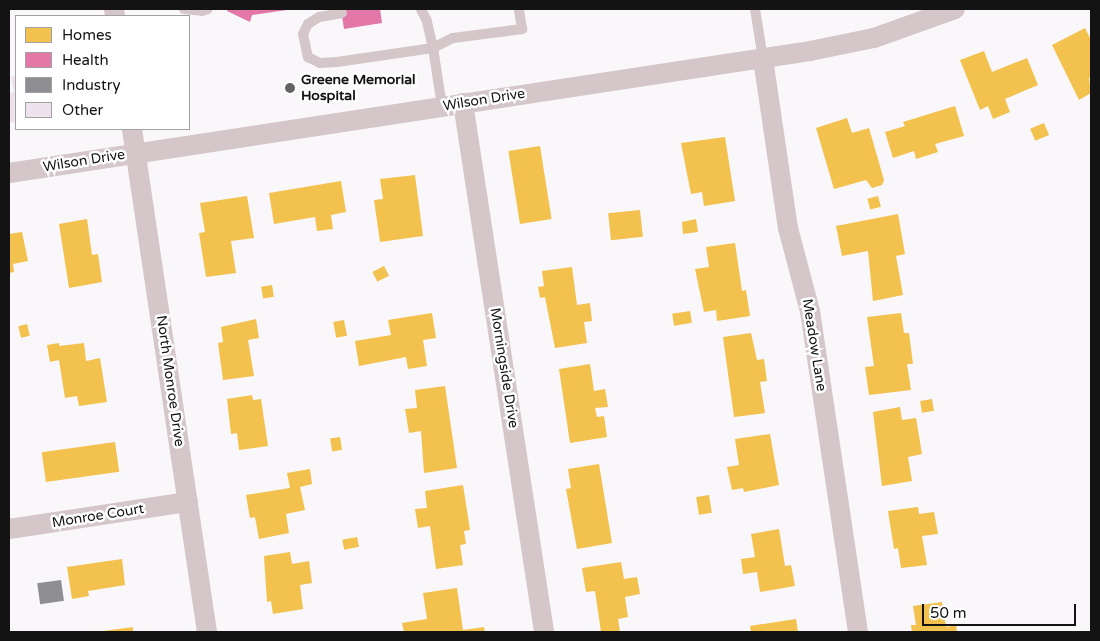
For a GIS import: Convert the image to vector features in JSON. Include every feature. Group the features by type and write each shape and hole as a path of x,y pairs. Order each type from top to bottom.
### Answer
{"street":[{"name":"Wilson Drive","path":"9,173 442,106 763,59 874,38 955,9"},
{"name":"Meadow Lane","path":"763,59 788,228 810,310 858,632"},
{"name":"Morningside Drive","path":"463,103 544,632"},
{"name":"North Monroe Drive","path":"132,130 207,632"},
{"name":"Monroe Court","path":"9,529 188,502"}],"lane":[{"path":"184,9 202,11 208,9"},
{"path":"421,9 428,20 442,106"},
{"path":"342,13 318,18 308,24 303,34 308,56 320,63 337,62 432,48 453,38 522,29 519,9"},
{"path":"755,9 763,59"}],"building: Homes":[{"path":"1085,28 1091,40 1091,77 1089,78 1091,93 1079,100 1052,45"},
{"path":"984,51 992,72 1027,58 1038,85 1005,99 1010,112 993,119 988,106 980,110 960,60"},
{"path":"955,106 964,136 935,144 938,152 916,159 914,151 893,158 885,132 905,126 903,122"},
{"path":"847,118 852,133 869,128 884,180 882,185 872,188 866,180 834,189 816,128"},
{"path":"1044,123 1049,135 1035,141 1030,129"},
{"path":"725,137 735,201 704,206 702,192 691,194 681,143"},
{"path":"540,146 552,219 520,224 508,151"},
{"path":"415,175 423,236 380,242 374,200 383,199 380,179"},
{"path":"341,181 346,212 331,215 333,229 317,231 315,217 274,224 269,193"},
{"path":"247,196 254,238 231,241 236,273 206,277 199,233 205,232 200,203"},
{"path":"878,196 881,207 870,209 867,199"},
{"path":"640,210 643,237 611,240 608,213"},
{"path":"898,214 905,254 896,256 903,295 873,301 868,251 842,256 836,226"},
{"path":"87,219 92,255 98,254 102,282 69,288 59,224"},
{"path":"696,219 698,232 683,234 682,222"},
{"path":"22,232 28,261 13,264 14,272 9,273 9,234"},
{"path":"735,243 742,291 746,290 750,316 717,321 716,310 704,312 695,269 709,267 706,247"},
{"path":"384,266 389,276 377,282 372,272"},
{"path":"572,267 577,305 590,303 592,321 584,322 587,343 555,348 545,297 540,298 538,287 544,286 542,271"},
{"path":"272,285 274,297 263,299 261,287"},
{"path":"690,311 692,323 674,326 672,314"},
{"path":"432,313 436,338 423,340 427,366 408,369 406,357 359,366 355,341 391,335 388,320"},
{"path":"901,313 904,333 909,333 913,364 907,364 911,390 869,395 865,367 874,366 867,317"},
{"path":"256,319 259,338 248,340 254,376 223,380 218,343 223,342 221,327"},
{"path":"344,320 347,336 336,338 333,322"},
{"path":"27,324 30,336 21,338 18,326"},
{"path":"751,333 757,360 764,359 767,381 760,382 765,413 734,417 723,337"},
{"path":"59,343 59,346 84,343 86,361 100,358 107,402 79,406 77,396 65,398 59,360 50,362 47,345"},
{"path":"590,364 594,391 605,389 608,407 595,408 597,417 604,416 607,437 570,443 559,369"},
{"path":"445,386 457,468 424,473 421,431 409,433 405,409 417,408 415,390"},
{"path":"252,395 253,400 261,399 268,446 239,450 237,433 231,434 227,399"},
{"path":"932,399 934,411 922,413 920,401"},
{"path":"900,407 902,420 916,418 922,454 908,457 912,481 882,486 873,412"},
{"path":"770,434 779,485 744,492 743,488 732,490 727,467 739,465 735,439"},
{"path":"340,437 342,450 332,451 330,439"},
{"path":"115,442 119,472 46,482 42,452"},
{"path":"599,464 612,543 577,549 566,489 571,488 568,469"},
{"path":"310,469 312,484 300,487 305,510 286,514 289,533 259,539 255,517 250,518 246,495 290,488 287,473"},
{"path":"463,485 470,530 464,531 466,544 460,545 463,565 436,569 430,526 418,528 415,509 427,508 425,491"},
{"path":"709,495 712,513 699,515 696,497"},
{"path":"918,507 919,514 934,512 938,534 922,536 927,565 901,568 898,548 894,549 888,511"},
{"path":"779,529 785,566 791,565 795,586 760,592 757,572 743,574 741,559 755,557 751,534"},
{"path":"357,537 359,547 344,550 342,540"},
{"path":"290,552 292,564 309,561 312,583 300,585 303,609 273,614 271,601 267,602 264,556"},
{"path":"122,559 125,585 88,591 89,596 72,599 67,567"},
{"path":"621,562 624,579 637,577 640,594 625,597 628,617 618,619 620,632 601,632 595,591 586,592 582,568"},
{"path":"457,588 463,630 484,627 485,632 404,632 402,623 427,619 423,593"},
{"path":"942,602 946,627 956,625 957,632 912,632 911,625 916,625 913,606"},
{"path":"796,619 798,632 751,632 750,626"},
{"path":"133,627 133,632 103,632 103,631"}],"building: Health":[{"path":"228,9 287,10 252,15 250,22 227,11"},
{"path":"341,9 380,9 382,23 344,29"}],"building: Industry":[{"path":"61,580 64,601 40,604 37,583"}],"building: Other":[{"path":"15,76 15,122 9,123 9,93 14,92 11,77"}],"place":[{"name":"Greene Memorial Hospital","path":"290,88"}]}
